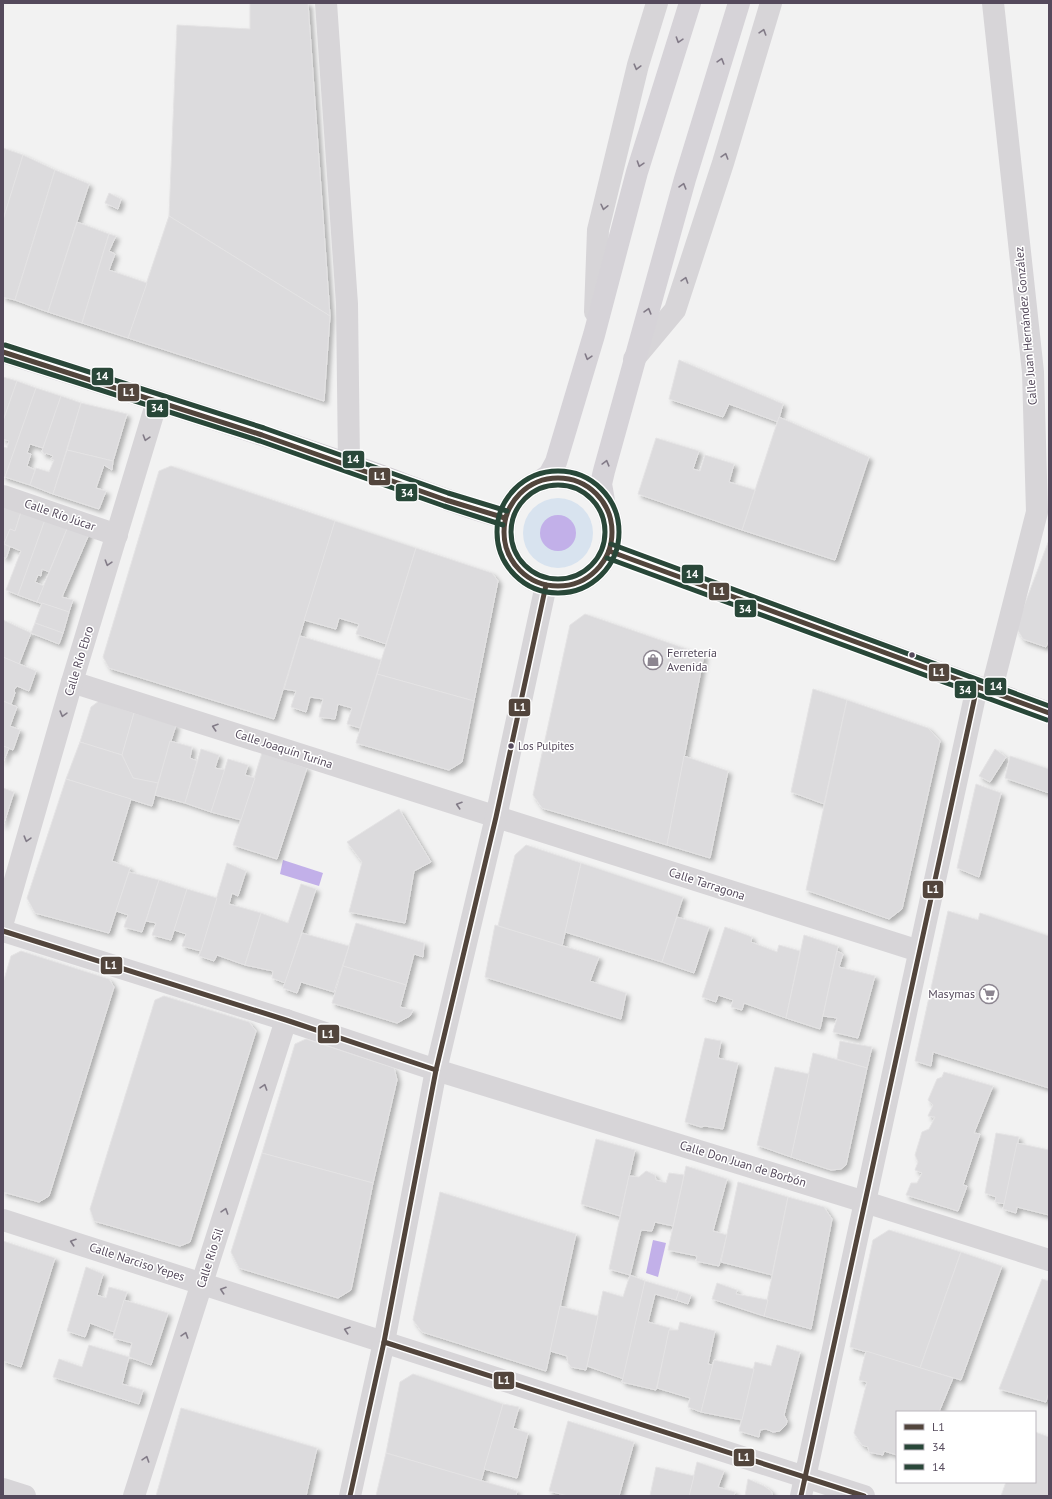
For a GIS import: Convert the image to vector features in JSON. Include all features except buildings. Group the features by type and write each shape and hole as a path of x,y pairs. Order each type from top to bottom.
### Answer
{"main road":[{"path":"690,3 637,172 594,336 556,462 549,475 532,484 516,498 506,518 504,531 505,544 510,557 519,570 532,580 546,585 564,586 580,581 594,573 603,563 609,551 612,540 612,527 610,515 604,501 601,484 604,471 634,358 685,179 739,3"},
{"path":"3,352 349,464 482,512 506,518"},
{"path":"543,479 556,477 582,482 604,501"},
{"path":"609,551 1049,713"}],"street":[{"path":"326,3 347,304 349,464"},
{"path":"594,336 598,230 638,65 657,3"},
{"path":"634,358 675,310 723,163 771,3"},
{"name":"Calle Juan Hernández González","path":"803,1487 919,951 984,689 1037,512 1033,372 993,3"},
{"name":"Calle Río Ebro","path":"3,922 72,682 157,401"},
{"name":"Calle Río Júcar","path":"3,496 116,534"},
{"path":"350,1496 384,1342 436,1070 496,817 546,585"},
{"name":"Calle Joaquín Turina","path":"72,682 496,817"},
{"name":"Calle Tarragona","path":"496,817 919,951"},
{"name":"Calle Don Juan de Borbón","path":"3,931 286,1020 436,1070 1049,1260"},
{"name":"Calle Río Sil","path":"134,1496 286,1020"},
{"name":"Calle Narciso Yepes","path":"3,1220 384,1342 803,1487 864,1496"},
{"path":"3,1489 25,1496"}],"shaded area":[{"path":"558,498 577,504 587,514 593,533 587,552 577,562 558,568 539,562 529,552 523,533 529,514 539,504"},
{"path":"558,515 568,518 573,523 576,533 573,543 568,548 558,551 548,548 543,543 540,533 543,523 548,518"},
{"path":"283,860 323,873 319,886 280,874"},
{"path":"653,1240 666,1243 658,1277 646,1273"}],"transit line":[{"name":"14","path":"5,345 264,428 448,493 507,511"},
{"name":"L1","path":"3,352 262,435 446,500 505,518"},
{"name":"34","path":"3,359 260,441 444,506 503,525"},
{"name":"34","path":"558,471 581,475 592,481 601,489 609,498 615,509 619,532 615,555 609,566 601,575 592,583 581,589 558,593 535,589 524,583 515,575 507,566 501,555 497,532 501,509 507,498 515,489 524,481 535,475 558,471"},
{"name":"L1","path":"558,478 579,482 596,494 608,511 612,532 608,553 596,570 579,582 558,586 537,582 520,570 508,553 504,532 508,511 520,494 537,482 558,478"},
{"name":"14","path":"558,485 576,488 591,499 602,514 605,532 602,550 591,565 576,576 558,579 540,576 525,565 514,550 511,532 514,514 525,499 540,488 558,485"},
{"name":"14","path":"611,544 1049,706"},
{"name":"L1","path":"609,551 1049,713"},
{"name":"34","path":"607,558 1047,720"},
{"name":"L1","path":"350,1496 384,1342 436,1070 496,817 546,585"},
{"name":"L1","path":"801,1496 977,687"},
{"name":"L1","path":"3,931 286,1020 436,1070"},
{"name":"L1","path":"384,1342 864,1496"}],"place":[{"name":"Ferretería Avenida","path":"653,660"},
{"name":"Los Pulpites","path":"511,746"},
{"name":"Masymas","path":"989,994"}]}
